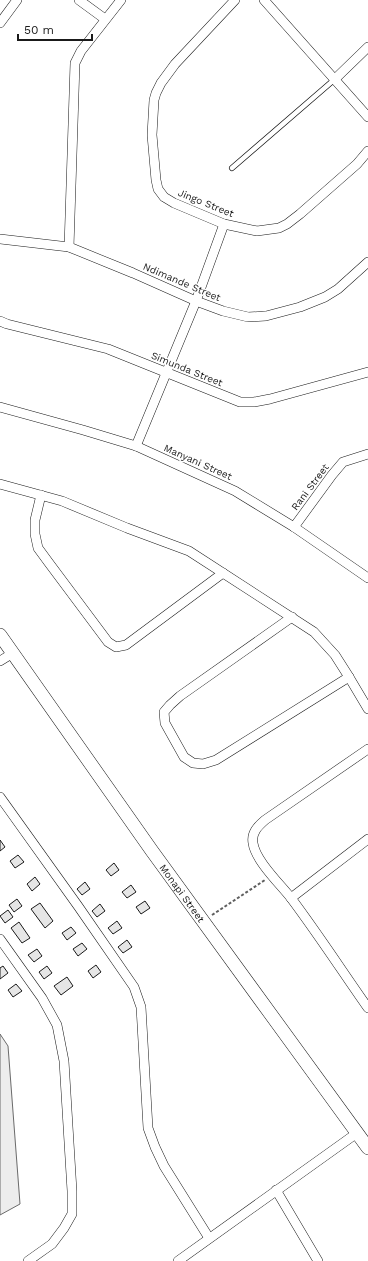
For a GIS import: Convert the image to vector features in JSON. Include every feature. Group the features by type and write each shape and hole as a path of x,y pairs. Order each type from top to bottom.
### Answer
{"street":[{"path":"0,23 17,0"},
{"path":"79,0 105,19"},
{"path":"69,247 75,63 80,52 120,0"},
{"name":"Jingo Street","path":"235,0 175,64 161,83 154,100 152,121 156,180 158,189 164,196 174,203 224,224 257,231 279,228 287,224 357,164 368,151"},
{"path":"264,0 368,117"},
{"path":"335,79 368,47"},
{"path":"136,446 196,301 224,224"},
{"name":"Ndimande Street","path":"0,239 69,247 196,301 229,313 248,316 266,316 300,307 325,297 338,289 368,262"},
{"name":"Simunda Street","path":"0,321 108,350 240,402 254,402 368,372"},
{"name":"Manyani Street","path":"0,407 136,446 235,492 294,527 368,578"},
{"name":"Rani Street","path":"294,527 332,475 344,462 368,454"},
{"path":"0,484 62,501 127,528 189,551 314,632 335,655 368,709"},
{"path":"41,495 35,520 35,534 38,548 48,564 108,642 116,647 126,645 223,573"},
{"path":"292,617 180,696 164,712 165,723 184,757 193,763 204,764 216,760 349,677"},
{"name":"Monapi Street","path":"0,635 203,922 368,1148"},
{"path":"0,661 13,653"},
{"path":"368,749 265,820 257,827 252,842 255,851 368,1008"},
{"path":"0,797 134,987 141,1006 148,1128 164,1166 209,1238"},
{"path":"290,898 368,839"},
{"path":"0,939 42,998 57,1025 64,1061 72,1191 72,1214 52,1244 28,1261"},
{"path":"178,1261 357,1133"},
{"path":"276,1190 316,1260"}],"lane":[{"path":"232,168 335,79"}],"path":[{"path":"203,922 272,875"}],"shaded area":[{"path":"0,1034 8,1046 20,1204 0,1215"}],"building":[{"path":"0,840 5,847 0,851"},
{"path":"18,855 24,862 15,868 10,861"},
{"path":"114,863 119,870 111,876 106,870"},
{"path":"35,877 40,884 32,891 27,884"},
{"path":"85,882 90,889 82,895 77,889"},
{"path":"131,885 136,892 127,898 122,892"},
{"path":"17,899 22,906 14,912 9,905"},
{"path":"145,901 150,908 141,914 136,907"},
{"path":"40,903 53,921 45,928 31,909"},
{"path":"100,904 105,911 97,917 92,911"},
{"path":"8,910 13,917 5,923 0,916"},
{"path":"117,921 122,928 113,934 108,928"},
{"path":"19,922 30,938 22,943 11,928"},
{"path":"71,927 76,933 67,940 62,933"},
{"path":"127,940 132,947 123,953 118,947"},
{"path":"82,943 87,949 78,956 73,949"},
{"path":"37,949 42,956 34,962 28,955"},
{"path":"96,965 101,972 93,978 88,971"},
{"path":"3,966 8,973 0,979 0,968"},
{"path":"47,966 52,973 44,979 39,972"},
{"path":"67,977 73,986 61,995 54,986"},
{"path":"16,984 22,991 13,997 8,990"}]}
